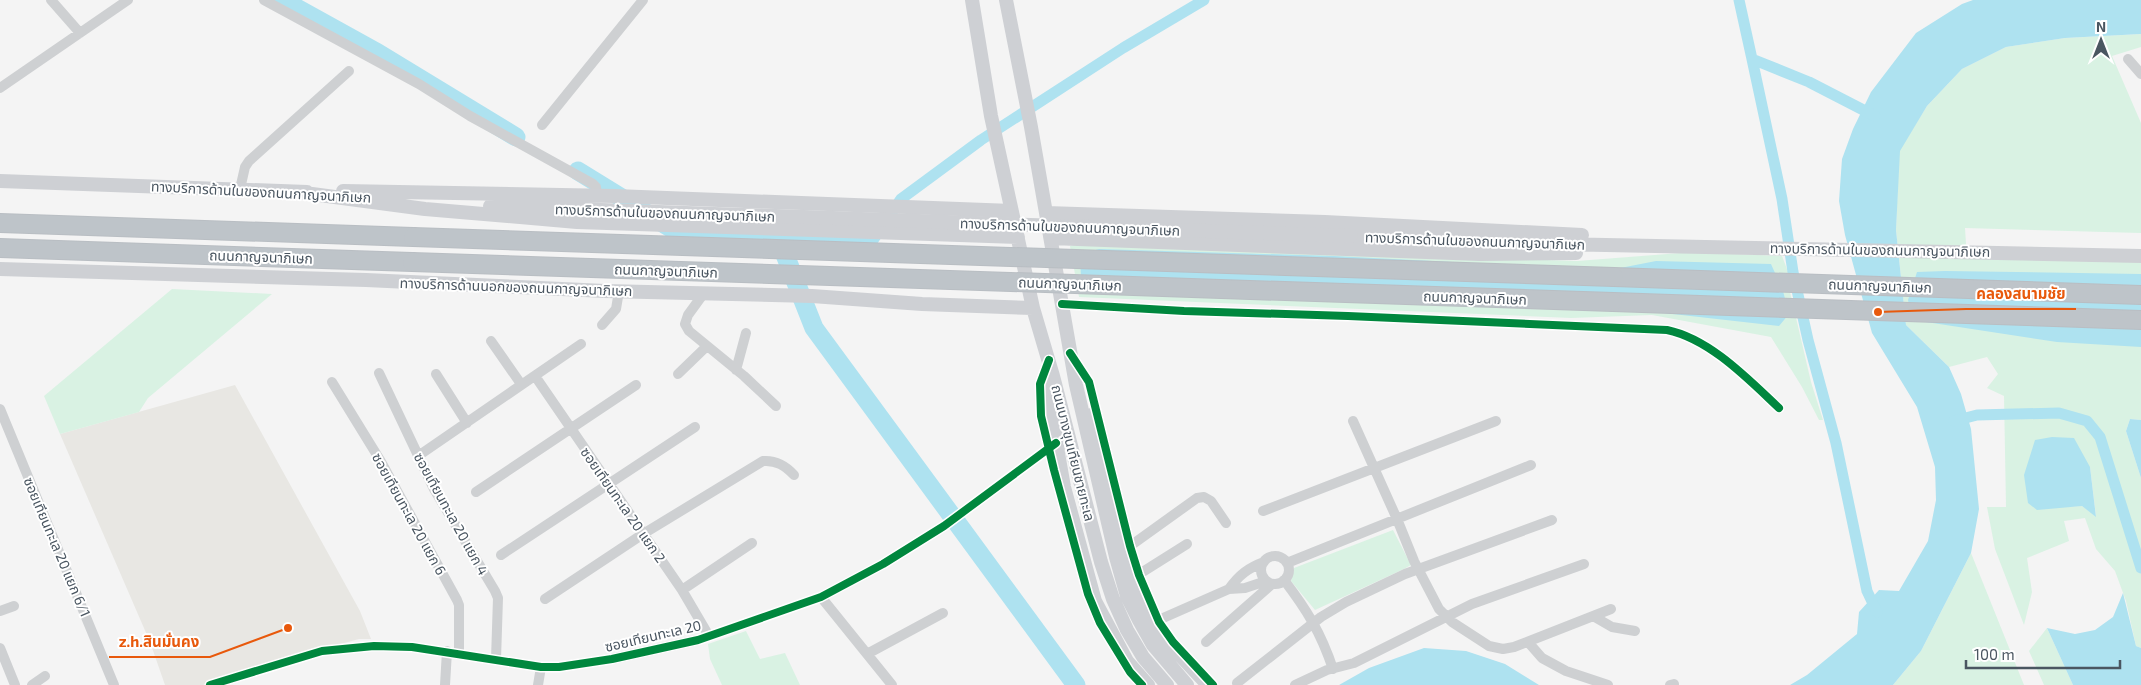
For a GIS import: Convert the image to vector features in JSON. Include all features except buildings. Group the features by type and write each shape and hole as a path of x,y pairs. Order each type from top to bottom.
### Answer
{"highway":[{"name":"ถนนกาญจนาภิเษก","path":"0,223 2141,295"},
{"name":"ถนนกาญจนาภิเษก","path":"0,248 2141,320"}],"main road":[{"name":"ถนนบางขุนเทียนชายทะเล","path":"972,0 991,116 1033,308 1053,376 1101,562 1113,599 1127,630 1143,657 1167,685"},
{"name":"ถนนบางขุนเทียนชายทะเล","path":"1006,0 1031,127 1076,385 1121,553 1127,596 1153,644 1188,685"},
{"name":"ทางบริการด้านในของถนนกาญจนาภิเษก","path":"0,181 297,192 500,207 1692,247 1970,251 2141,256"},
{"path":"297,192 395,190 616,196 1012,211"},
{"path":"297,192 479,214 577,222 1018,237"},
{"path":"1046,213 1221,218 1490,230 1618,238 1692,247"},
{"path":"1051,238 1488,254 1565,253 1692,247"},
{"name":"ทางบริการด้านนอกของถนนกาญจนาภิเษก","path":"0,269 812,296 1033,308"},
{"path":"1053,376 1048,391 1064,487 1096,601 1127,661 1148,685"},
{"path":"1121,553 1160,634 1208,685"}],"street":[{"path":"51,0 80,33"},
{"path":"0,74 3,86 128,0"},
{"path":"264,0 419,84 470,116 593,184 596,187 597,196"},
{"path":"542,125 643,0"},
{"path":"2128,59 2141,74"},
{"path":"240,190 245,167 249,161 349,71"},
{"path":"602,325 616,309 619,291"},
{"path":"704,293 688,315 685,324 689,331 776,406"},
{"path":"1062,304 1184,311 1358,316 1667,330 1677,332 1699,342 1735,367 1780,408"},
{"path":"736,370 746,333"},
{"path":"491,341 521,384"},
{"path":"418,456 581,344"},
{"path":"678,374 707,346"},
{"name":"ซอยเทียนทะเล 20 แยก 4","path":"379,373 434,489 498,598 496,659"},
{"path":"436,374 467,422"},
{"name":"ซอยเทียนทะเล 20 แยก 2","path":"535,376 682,590 709,636"},
{"name":"ซอยเทียนทะเล 20 แยก 6","path":"332,382 380,460 457,600 460,615 459,653"},
{"path":"476,492 572,430 636,385"},
{"name":"ซอยเทียนทะเล 20 แยก 6/1","path":"0,409 114,685"},
{"path":"1353,421 1398,519 1418,569 1439,609 1447,617 1489,646 1503,649 1528,642 1611,609"},
{"path":"1263,511 1496,421"},
{"path":"501,556 608,483 695,428"},
{"name":"ซอยเทียนทะเล 20","path":"210,685 322,651 374,646 412,647 541,667 559,667 612,660 709,636 821,597 883,564 957,518 1056,443"},
{"path":"545,599 643,534 763,461 776,462 787,467 794,475"},
{"path":"1287,563 1530,465"},
{"path":"1121,553 1197,498 1204,497 1211,501 1226,523"},
{"path":"1237,683 1314,623 1346,602 1418,569 1552,520"},
{"path":"682,590 752,543"},
{"path":"1133,578 1187,544"},
{"path":"1154,622 1229,589 1245,588 1284,580 1288,575 1287,563 1277,556 1271,556 1264,562 1250,567 1240,574 1229,589"},
{"path":"1264,562 1261,570 1269,582"},
{"path":"1295,685 1333,669 1354,663 1472,604 1584,564"},
{"path":"1284,580 1309,612 1327,650 1333,669"},
{"path":"1206,642 1269,582"},
{"path":"821,597 892,685"},
{"path":"0,611 14,606"},
{"path":"867,654 943,613"},
{"path":"1593,616 1612,628 1635,630"},
{"path":"1528,642 1542,658 1566,670 1608,685"},
{"path":"0,648 15,685"},
{"path":"445,685 447,652"},
{"path":"538,685 541,667"},
{"path":"32,685 44,676"},
{"path":"1670,685 1674,684"}],"shaded area":[{"path":"235,385 360,611 371,639 359,639 267,664 203,685 165,685 150,642 60,434"}],"green space":[{"path":"2141,34 2141,47 2112,56 2141,123 2141,233 1965,228 1966,244 1974,258 2141,262 2141,420 2130,419 2126,431 2141,478 2141,648 2136,646 2126,601 2115,571 2096,549 2085,518 2064,521 2069,541 2027,558 2032,592 2024,625 1995,549 1987,507 2006,507 2004,396 1987,388 1998,374 1987,357 1949,367 1906,325 1896,230 1899,151 1927,106 1962,69 2006,47 2065,38","holes":["2090,467 2096,516 2082,506 2062,507"]},
{"path":"1083,244 1577,261 1693,252 1782,256 1790,277 1790,292 1811,382 1823,420 1819,420 1802,387 1771,337 1652,315 1571,318 1079,297 1070,246"},
{"path":"172,289 272,294 148,398 139,412 60,434 44,396"},
{"path":"1393,530 1411,565 1404,569 1315,610 1291,581 1294,568"},
{"path":"1971,553 2024,685 1893,685 1921,651"},
{"path":"2047,628 2073,685 2044,685 2029,651"},
{"path":"746,631 760,659 785,653 800,685 722,685 710,659 708,644"}],"water":[{"path":"1973,0 2141,0 2141,34 2065,38 2006,47 1962,69 1927,106 1900,151 1896,230 1906,325 1949,367 1961,394 1971,429 1979,509 1971,553 1921,651 1893,685 1790,685 1807,675 1857,634 1859,612 1879,590 1899,591 1928,541 1936,500 1935,467 1917,407 1872,333 1845,235 1839,201 1842,159 1853,129 1871,92 1916,33 1962,4"},
{"path":"1099,249 1334,256 1610,270 1656,261 1771,264 1783,291 1789,314 1779,326 1646,311 1081,278 1080,254"},
{"path":"1917,272 2141,274 2141,347 2057,342 1913,320 1908,300"},
{"path":"2130,419 2141,420 2141,478 2126,431"},
{"path":"2052,437 2074,438 2090,467 2096,517 2082,506 2037,510 2028,503 2024,475 2035,440"},
{"path":"2123,593 2136,646 2141,648 2141,685 2073,685 2047,628 2075,634 2095,630 2113,617"},
{"path":"1424,648 1466,651 1505,664 1539,685 1339,685 1369,668"}],"waterway":[{"path":"282,0 378,53 516,137"},
{"path":"892,212 901,199 981,140 1123,48 1204,0"},
{"path":"1739,0 1752,59 1809,82 1875,116"},
{"path":"1752,59 1782,199 1793,272 1808,340 1836,443 1867,591 1877,612"},
{"path":"578,171 682,235 778,237 814,328 1076,685"},
{"path":"778,237 873,240 882,227"},
{"path":"1954,421 1977,415 2059,413 2087,421 2100,437 2141,568"}],"cycle path":[{"path":"1062,304 1184,311 1667,330 1683,335 1713,351 1741,373 1779,408"},
{"path":"1070,353 1089,382 1130,546 1139,575 1159,622 1173,642 1213,685"},
{"path":"1049,360 1040,384 1041,416 1088,594 1100,623 1130,672 1142,685"},
{"path":"210,685 322,651 374,646 412,647 541,667 559,667 612,659 698,640 821,597 883,564 944,526 1056,443"}],"place":[{"name":"คลองสนามชัย","path":"1878,312"},
{"name":"z.h.สินมั่นคง","path":"288,628"}]}
